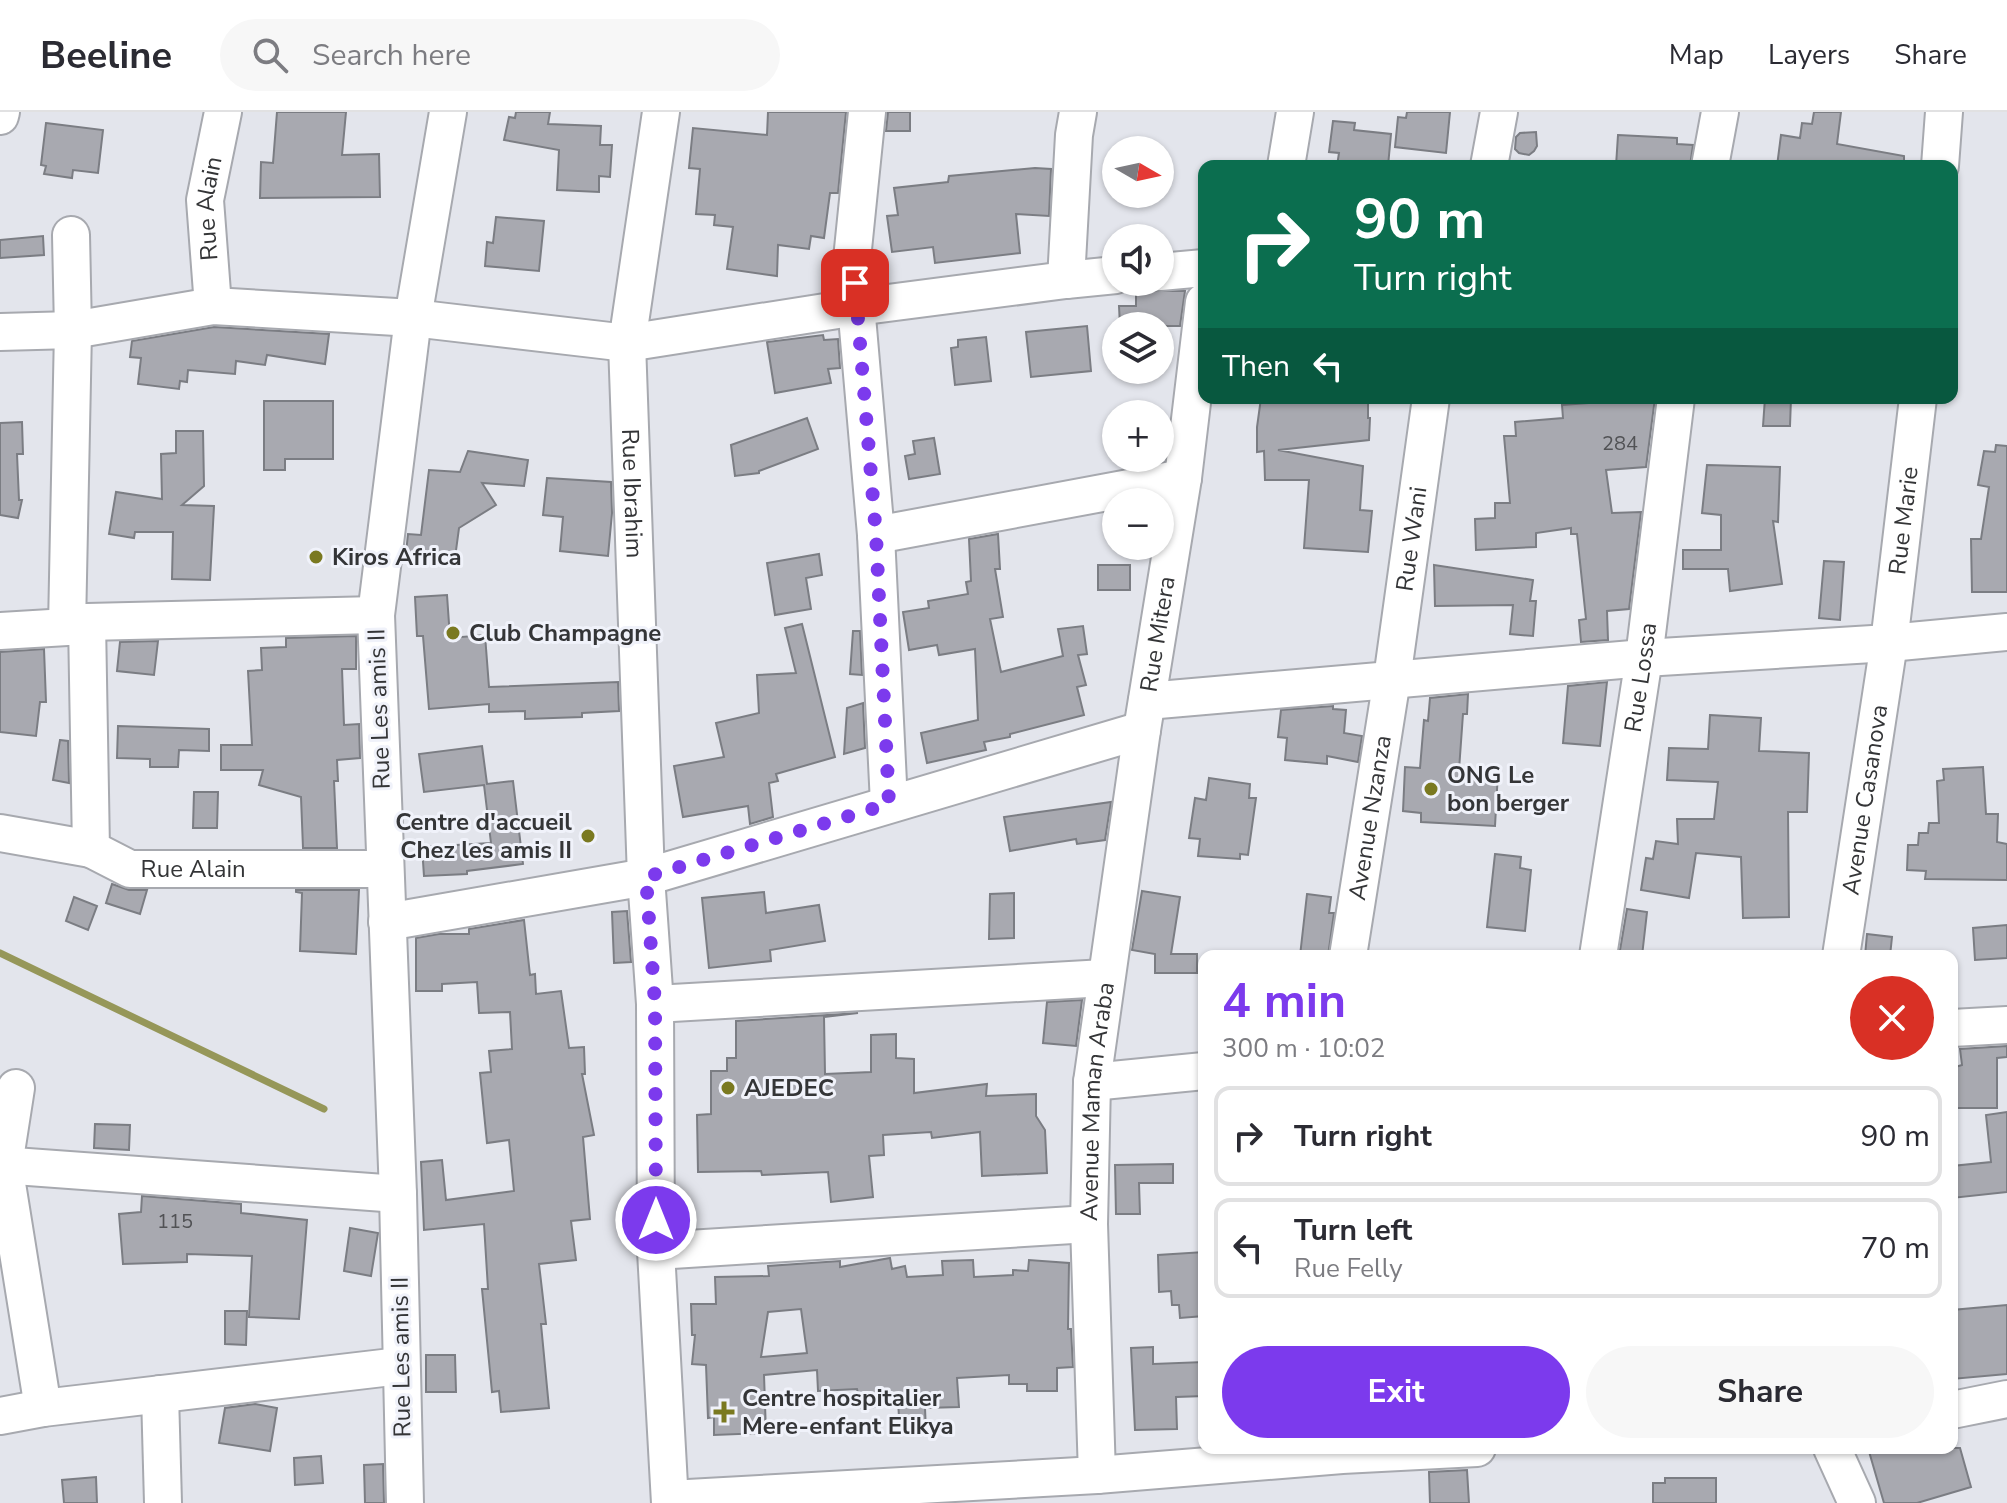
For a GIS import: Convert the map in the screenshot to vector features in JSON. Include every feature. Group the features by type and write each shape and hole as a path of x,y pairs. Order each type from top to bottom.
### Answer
{"street":[{"name":"Rue Alain","path":"213,306 205,200 223,112"},
{"name":"Rue Les amis II","path":"405,1503 398,1194 376,615 413,318 448,112"},
{"name":"Rue Ibrahim","path":"661,112 627,343 646,877 655,1004 656,1251 670,1501"},
{"path":"867,112 852,259 876,535 889,804"},
{"path":"1066,280 1078,112"},
{"path":"1287,160 1295,112"},
{"path":"1490,160 1499,112"},
{"path":"1711,160 1720,112"},
{"path":"1940,160 1944,112"},
{"path":"71,235 77,625 91,849"},
{"path":"1174,271 1198,269"},
{"path":"0,332 73,330 213,306 413,318 627,343 857,307 1102,276"},
{"name":"Rue Mitera","path":"1145,715 1183,478 1198,352"},
{"name":"Rue Wani","path":"1392,679 1430,404"},
{"name":"Rue Lossa","path":"1599,950 1644,658 1675,404"},
{"name":"Rue Marie","path":"1889,643 1917,404"},
{"path":"876,535 1183,478"},
{"path":"0,631 77,625 376,615"},
{"path":"387,922 646,877 889,804 1145,715 1392,679 2007,632"},
{"name":"Avenue Casanova","path":"1842,950 1889,643"},
{"name":"Avenue Nzanza","path":"1349,950 1392,679"},
{"name":"Avenue Maman Araba","path":"1097,1475 1089,1224 1092,1082 1145,715"},
{"name":"Rue Alain","path":"0,833 91,849 130,869 385,869"},
{"path":"655,1004 1105,978"},
{"path":"1958,1028 2007,1025"},
{"path":"1092,1082 1198,1072"},
{"path":"16,1088 2,1165 43,1408"},
{"path":"2,1165 398,1194"},
{"path":"656,1251 1089,1224"},
{"path":"0,1416 43,1408 400,1366"},
{"path":"160,1394 163,1503"},
{"path":"1958,1409 2007,1399"},
{"path":"670,1501 1097,1475 1321,1454"},
{"path":"1835,1454 1857,1503"}],"building":[{"path":"277,112 346,112 342,155 379,154 380,197 260,198 261,162 273,163"},
{"path":"516,112 550,112 548,124 601,126 600,145 612,145 610,177 599,176 599,192 557,190 559,150 504,140 509,117 515,118"},
{"path":"768,112 846,112 838,193 830,193 824,238 811,236 809,249 778,245 777,276 727,269 733,227 714,225 715,215 696,214 700,169 689,168 693,128 767,135"},
{"path":"888,112 910,112 910,131 886,131"},
{"path":"1407,112 1450,112 1446,153 1395,147 1398,117 1406,118"},
{"path":"1814,112 1841,112 1837,144 1904,156 1904,160 1778,160 1781,135 1800,138 1802,123 1812,124"},
{"path":"1333,121 1355,123 1354,130 1391,134 1389,160 1338,160 1339,153 1329,152"},
{"path":"46,123 103,130 98,173 73,170 72,178 44,174 46,166 41,165"},
{"path":"1536,132 1537,146 1534,151 1529,155 1515,149 1516,137 1520,133"},
{"path":"1618,135 1677,138 1677,144 1693,145 1691,160 1616,160"},
{"path":"1051,169 1049,216 1016,214 1020,253 935,263 933,247 892,252 887,216 898,215 894,188 948,182 949,176"},
{"path":"496,217 544,221 539,271 485,266 487,242 493,243"},
{"path":"43,236 44,255 0,258 0,240"},
{"path":"1174,291 1185,291 1180,326 1174,326 1174,312 1119,312 1119,306 1136,306 1136,296 1174,296"},
{"path":"1087,326 1091,371 1031,377 1026,332"},
{"path":"214,327 329,334 325,364 267,355 265,365 236,361 235,374 188,370 187,382 180,381 179,389 138,384 141,358 130,357 132,341"},
{"path":"823,335 824,340 838,339 840,368 828,369 831,383 775,393 767,342"},
{"path":"986,337 991,381 955,385 951,348 958,347 958,340"},
{"path":"264,401 333,401 333,459 285,459 285,470 264,470"},
{"path":"1260,404 1368,404 1369,440 1278,450 1363,466 1360,510 1372,511 1368,552 1304,548 1309,480 1265,480 1264,451 1257,452"},
{"path":"1654,404 1646,467 1606,470 1612,513 1641,512 1629,609 1607,611 1608,640 1581,642 1579,620 1586,619 1577,534 1571,534 1571,528 1536,533 1536,547 1476,550 1475,519 1495,518 1495,503 1510,503 1504,436 1516,436 1515,422 1563,418 1562,405"},
{"path":"1765,404 1791,404 1790,426 1763,426"},
{"path":"807,418 818,449 759,473 735,476 731,445"},
{"path":"22,422 23,454 17,454 19,500 22,500 18,518 0,515 0,423"},
{"path":"176,431 203,431 204,486 182,505 214,506 210,580 172,579 173,532 135,532 134,538 109,534 116,492 162,499 161,454 176,453"},
{"path":"934,438 940,474 909,479 905,456 915,454 913,441"},
{"path":"1996,445 2007,446 2007,592 1972,592 1971,539 1981,539 1989,487 1978,485 1984,451 1995,452"},
{"path":"468,451 528,460 524,486 482,483 496,505 459,528 455,558 406,553 408,534 421,535 429,470 460,472"},
{"path":"1707,465 1780,467 1778,522 1773,521 1782,584 1730,591 1728,569 1683,569 1683,550 1721,550 1721,515 1702,513"},
{"path":"547,478 611,482 608,556 560,551 563,517 543,515"},
{"path":"998,534 1000,569 995,569 1003,617 990,619 1001,672 1063,656 1058,629 1083,626 1087,654 1078,655 1086,685 1077,687 1084,715 984,742 986,750 927,763 921,733 978,720 975,649 939,655 937,645 909,650 903,612 929,608 928,601 968,594 966,582 971,581 969,539"},
{"path":"819,554 822,575 806,578 811,609 775,615 767,563"},
{"path":"1824,561 1844,562 1840,620 1819,618"},
{"path":"1098,565 1130,565 1130,590 1098,590"},
{"path":"1434,565 1533,580 1530,601 1536,601 1533,636 1510,634 1513,605 1435,606"},
{"path":"447,595 450,638 485,635 489,687 618,682 619,711 582,713 582,717 525,719 525,711 489,712 489,704 429,709 423,636 417,636 415,597"},
{"path":"802,624 835,757 776,774 778,781 769,783 773,817 750,824 748,806 683,817 674,766 724,757 716,723 759,713 757,675 796,673 785,628"},
{"path":"853,631 860,631 862,675 850,674"},
{"path":"356,636 356,669 342,669 344,725 359,724 360,758 337,760 338,781 334,781 337,848 303,848 301,797 259,785 263,770 221,770 221,745 252,745 248,671 262,670 261,648 286,647 286,638"},
{"path":"158,641 154,675 117,671 120,642"},
{"path":"44,649 46,702 40,702 36,736 0,732 0,652"},
{"path":"1607,682 1600,746 1563,743 1568,686"},
{"path":"1468,694 1467,714 1463,714 1459,770 1498,772 1495,826 1421,822 1421,813 1403,811 1405,767 1420,768 1424,720 1428,721 1430,698"},
{"path":"863,703 865,748 844,754 847,708"},
{"path":"1333,706 1333,709 1346,710 1344,733 1362,736 1358,762 1327,756 1327,764 1285,760 1287,738 1278,737 1281,710"},
{"path":"1710,715 1761,718 1759,751 1809,753 1807,812 1788,812 1789,917 1743,918 1741,857 1696,853 1689,898 1641,890 1646,858 1653,859 1656,841 1678,844 1677,819 1714,819 1718,782 1667,780 1669,748 1708,749"},
{"path":"118,726 209,729 209,751 179,750 178,767 150,767 150,759 117,758"},
{"path":"60,740 68,741 69,783 53,780"},
{"path":"482,746 487,784 513,781 523,864 467,871 467,874 424,876 422,847 491,843 484,785 424,792 419,754"},
{"path":"1983,767 1986,814 1998,814 1997,842 2007,844 2007,880 1925,879 1926,871 1907,870 1908,845 1918,845 1919,833 1928,833 1929,823 1939,823 1937,781 1944,780 1943,769"},
{"path":"1209,778 1250,784 1249,798 1256,798 1248,855 1240,854 1240,859 1198,856 1200,839 1189,838 1195,798 1206,800"},
{"path":"194,792 218,792 217,828 193,828"},
{"path":"1111,802 1105,840 1077,844 1076,839 1010,851 1004,817"},
{"path":"1495,854 1521,857 1520,868 1531,870 1525,931 1487,927"},
{"path":"112,884 129,890 147,890 140,914 106,903"},
{"path":"296,890 359,890 356,954 300,951 302,893"},
{"path":"1142,891 1180,897 1171,954 1197,954 1197,973 1155,973 1155,954 1132,950"},
{"path":"764,892 766,913 819,905 825,941 770,950 771,961 709,968 702,898"},
{"path":"1014,893 1014,938 989,939 990,894"},
{"path":"1307,894 1331,897 1329,913 1334,913 1329,950 1301,950"},
{"path":"74,897 97,906 88,930 66,921"},
{"path":"1627,909 1647,912 1643,950 1620,950"},
{"path":"627,911 631,962 614,963 612,912"},
{"path":"524,920 530,975 535,974 536,994 561,991 569,1048 584,1047 585,1074 582,1074 594,1135 583,1137 590,1219 571,1221 576,1260 539,1264 546,1324 541,1324 549,1408 501,1412 499,1391 492,1392 482,1289 488,1289 484,1224 424,1230 421,1162 442,1160 446,1200 514,1191 509,1140 487,1143 480,1073 491,1072 489,1051 512,1049 510,1012 479,1013 477,982 442,984 442,991 416,991 416,938 469,934 469,929"},
{"path":"2007,925 2007,958 1975,960 1973,928"},
{"path":"1867,934 1892,937 1891,950 1866,950"},
{"path":"1082,1000 1076,1046 1043,1043 1047,1002"},
{"path":"858,1013 824,1017 825,1074 871,1072 871,1035 896,1034 896,1058 914,1059 914,1093 987,1084 986,1096 1036,1094 1036,1116 1045,1130 1047,1173 982,1176 980,1132 932,1138 931,1132 883,1135 884,1155 869,1156 873,1197 831,1202 828,1172 762,1175 761,1171 698,1172 697,1115 711,1114 711,1071 727,1071 727,1058 736,1058 736,1021"},
{"path":"2007,1046 2007,1057 1997,1058 1997,1108 1958,1108 1958,1066 1962,1065 1960,1049"},
{"path":"2007,1112 2007,1192 1958,1197 1958,1165 1991,1162 1986,1115"},
{"path":"95,1124 130,1125 129,1150 94,1148"},
{"path":"1173,1164 1173,1183 1139,1183 1140,1214 1116,1214 1115,1165"},
{"path":"142,1196 241,1204 241,1213 307,1220 299,1319 249,1317 252,1256 187,1254 187,1262 123,1264 119,1214 141,1212"},
{"path":"350,1228 378,1233 371,1276 344,1271"},
{"path":"1198,1252 1198,1316 1180,1318 1179,1305 1172,1305 1171,1291 1159,1292 1158,1255"},
{"path":"890,1258 892,1269 905,1266 907,1277 943,1275 942,1261 973,1260 974,1277 1013,1275 1013,1270 1028,1271 1029,1260 1069,1263 1068,1329 1071,1329 1073,1367 1057,1368 1057,1391 1027,1391 1027,1384 1009,1384 1009,1375 957,1378 959,1407 925,1408 926,1432 900,1433 898,1401 862,1410 857,1389 818,1391 817,1370 764,1375 766,1433 714,1435 714,1417 708,1418 706,1365 692,1364 695,1335 692,1335 691,1304 716,1304 715,1277 769,1276 768,1266 840,1261 840,1267","holes":["801,1309 807,1353 761,1357 768,1312"]},
{"path":"2007,1305 2007,1374 1958,1378 1958,1309"},
{"path":"225,1311 247,1311 246,1345 225,1344"},
{"path":"1153,1347 1153,1364 1198,1362 1198,1396 1176,1397 1177,1429 1135,1430 1131,1348"},
{"path":"426,1355 455,1355 456,1392 426,1392"},
{"path":"255,1404 277,1408 270,1451 219,1443 225,1408"},
{"path":"1960,1448 1971,1487 1917,1503 1884,1503 1870,1454 1958,1454"},
{"path":"321,1456 323,1483 295,1485 294,1458"},
{"path":"383,1464 384,1503 365,1503 364,1465"},
{"path":"1467,1470 1469,1503 1430,1503 1429,1472"},
{"path":"96,1477 97,1503 64,1503 62,1480"},
{"path":"1665,1478 1716,1478 1716,1503 1653,1503 1653,1483 1665,1483"}],"waterway":[{"path":"0,953 324,1109"}],"place":[{"name":"Kiros Africa","path":"316,557"},
{"name":"Club Champagne","path":"453,633"},
{"name":"ONG Le bon berger","path":"1431,789"},
{"name":"Centre d'accueil Chez les amis II","path":"588,836"},
{"name":"AJEDEC","path":"728,1088"},
{"name":"Centre hospitalier Mere-enfant Elikya","path":"724,1412"}],"route":[{"path":"656,1220 655,1004 646,877 889,804 876,535 855,283"}]}
